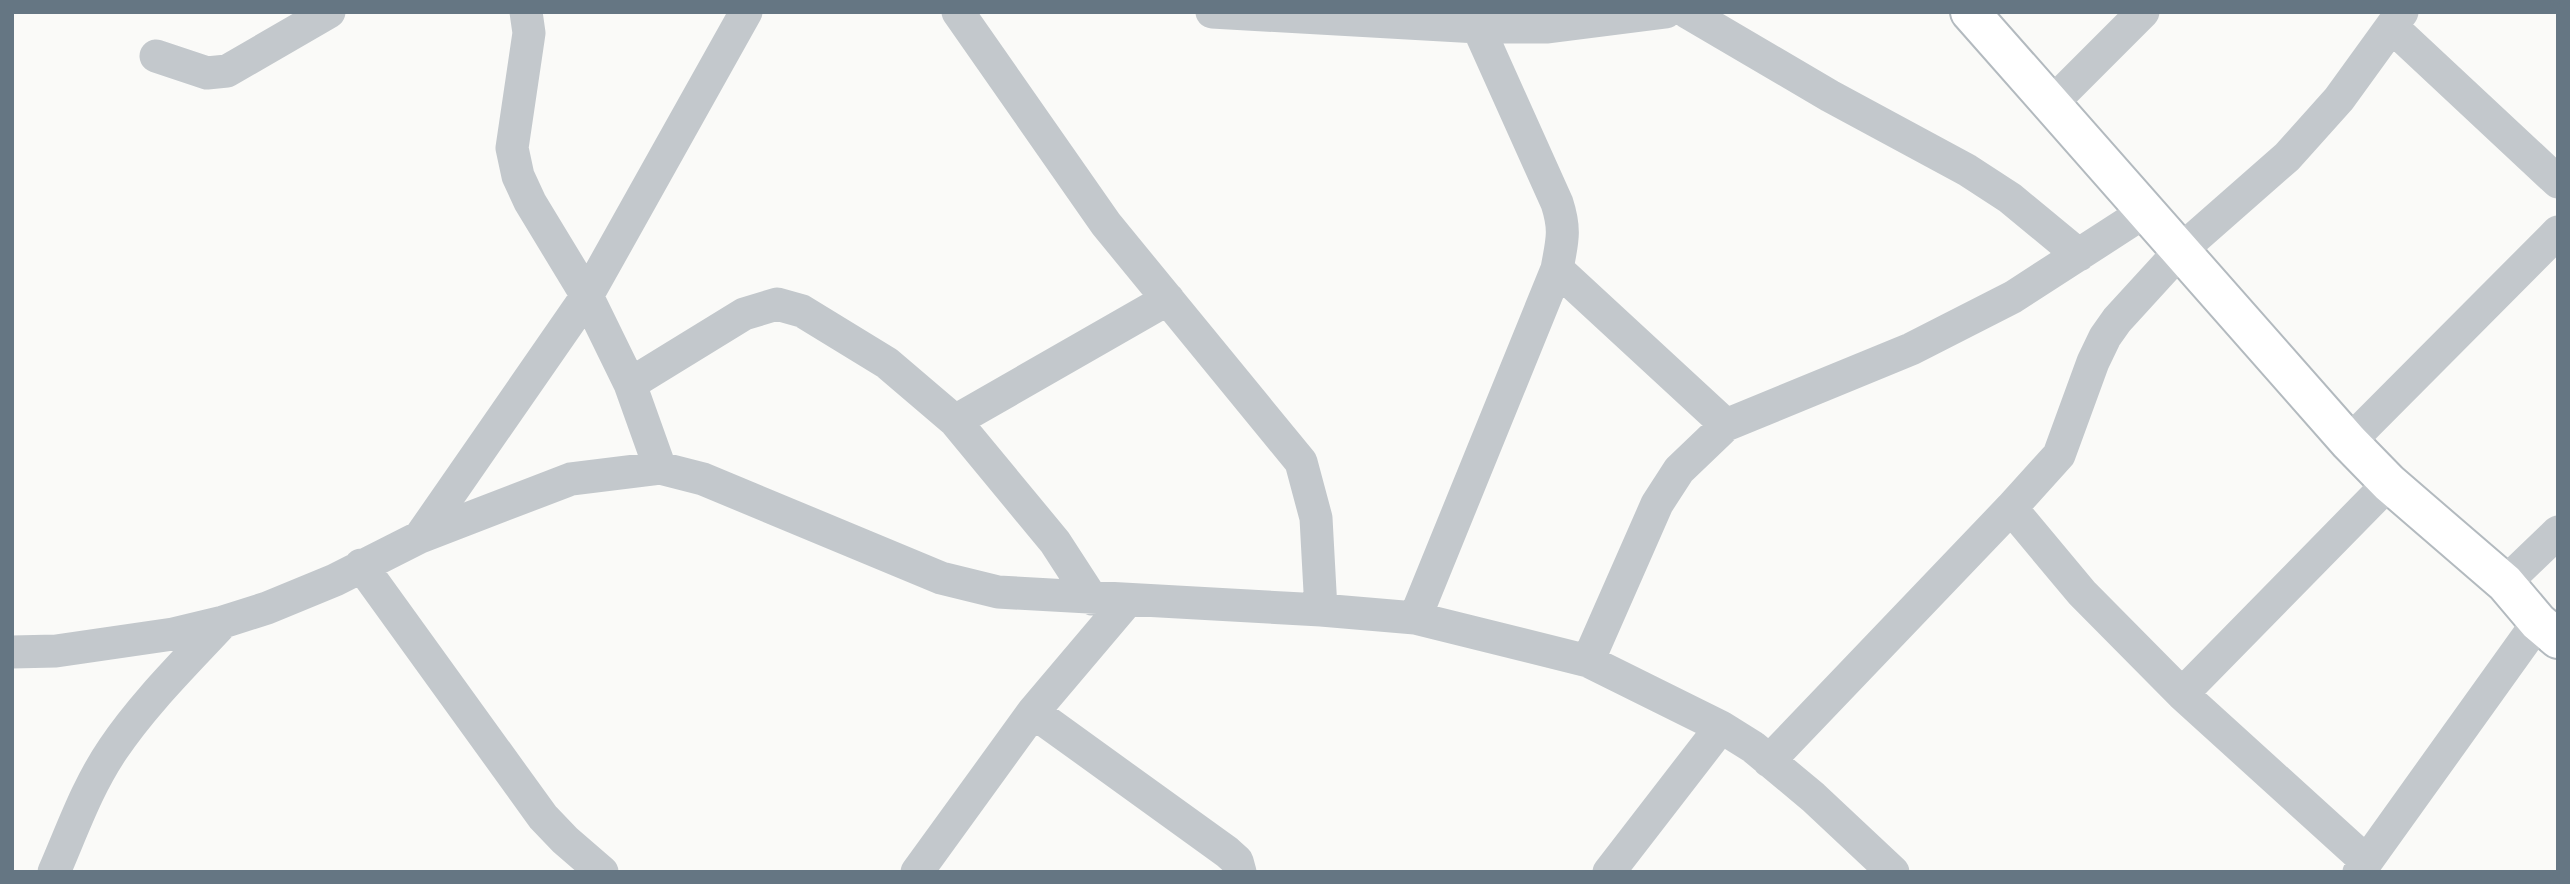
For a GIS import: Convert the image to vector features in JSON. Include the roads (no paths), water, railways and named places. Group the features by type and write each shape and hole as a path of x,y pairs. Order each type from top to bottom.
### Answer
{"street":[{"path":"156,56 207,73 227,71 329,12"},
{"path":"526,12 529,33 512,148 516,167 530,202 587,296 630,384 660,468"},
{"path":"420,537 587,296 746,12"},
{"path":"958,12 1106,224 1301,462 1316,518 1321,610"},
{"path":"1212,12 1478,27 1548,27 1666,12"},
{"path":"1687,12 1830,96 1978,177 2010,198 2079,255"},
{"path":"1970,12 2349,442 2389,483 2505,583 2548,630 2362,867 2182,694 2082,593 2011,508"},
{"path":"2052,103 2143,12"},
{"path":"1769,761 2059,455 2105,337 2180,251 2287,157 2339,99 2397,20 2558,182"},
{"path":"1415,618 1557,269 1564,225 1557,203 1478,27"},
{"path":"1588,661 1657,504 1679,470 1726,425 1911,348 2013,297 2146,211"},
{"path":"2349,442 2558,232"},
{"path":"1557,269 1726,425"},
{"path":"955,421 1168,299"},
{"path":"630,384 744,314 777,304 802,311 887,363 955,421 1055,542 1092,599"},
{"path":"12,652 56,651 108,644 173,634 223,622 267,608 335,580 420,537 572,480 660,468 704,479 942,578 998,592 1321,610 1415,618 1588,661 1721,727 1753,747 1813,797 1893,872"},
{"path":"2182,694 2389,483"},
{"path":"2505,583 2558,532"},
{"path":"361,565 543,817 602,872"},
{"path":"917,872 1033,712 1128,601"},
{"path":"54,872 88,792 112,751 141,712 223,622"},
{"path":"1033,712 1227,852 1237,861 1240,872"},
{"path":"1609,872 1721,727"}]}
